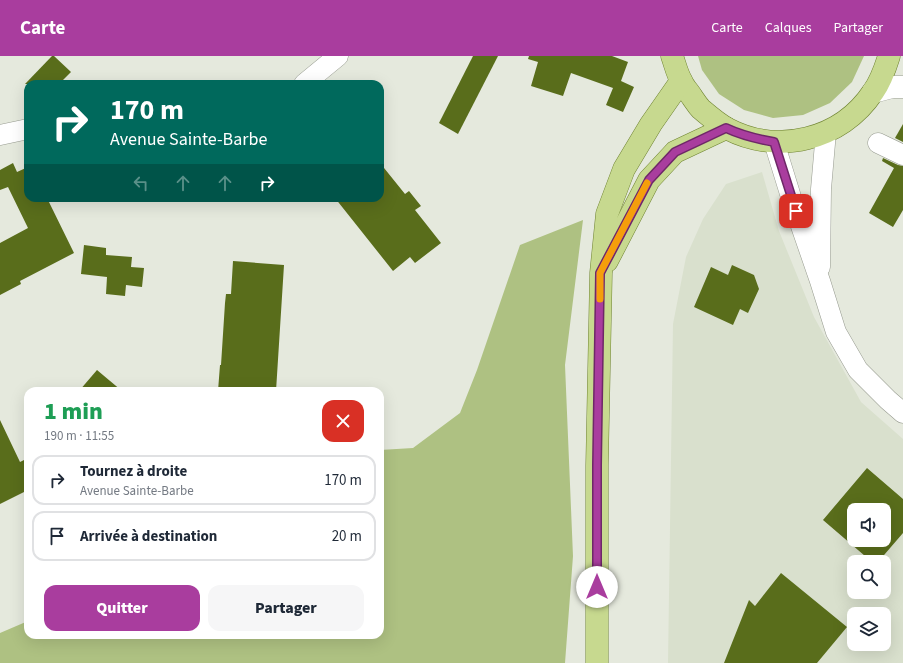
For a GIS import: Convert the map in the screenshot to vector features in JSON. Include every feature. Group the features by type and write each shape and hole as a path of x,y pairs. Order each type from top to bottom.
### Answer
{"main road":[{"path":"672,56 681,81 700,108 726,128 739,134 774,142 800,140 826,132 844,122 860,108 873,92 883,74 889,56"},
{"path":"597,663 597,465 600,273 607,214 624,169 651,124 681,81"},
{"path":"873,92 892,87 903,87"},
{"path":"600,273 649,180 675,152 726,128"}],"street":[{"path":"309,80 338,56"},
{"path":"0,136 24,130"},
{"path":"820,281 822,189 826,132"},
{"path":"774,142 836,332 858,370 903,413"},
{"path":"878,143 903,155"}],"shaded area":[{"path":"762,172 779,231 814,317 861,402 903,439 903,663 668,663 673,324 686,257 703,219 726,184"}],"green space":[{"path":"698,56 864,56 852,82 830,103 803,115 773,118 744,110 719,94 702,70"},
{"path":"583,220 565,365 573,556 565,663 0,663 0,633 24,623 24,639 384,639 384,450 413,448 460,413 477,370 520,245"}],"building":[{"path":"52,56 54,56 71,72 63,80 29,80"},
{"path":"473,56 498,56 458,134 439,123"},
{"path":"529,56 612,56 628,62 621,81 634,87 623,112 606,105 613,88 571,73 563,96 531,86 538,62 528,59"},
{"path":"903,124 903,142 895,138"},
{"path":"883,158 903,166 903,210 893,227 869,213 894,168 882,161"},
{"path":"13,163 17,172 24,169 24,202 49,202 74,253 20,281 21,284 0,295 0,243 28,228 8,187 0,190 0,170"},
{"path":"384,168 405,194 409,191 421,206 415,210 441,243 415,263 410,257 393,271 338,202 384,202"},
{"path":"84,245 106,248 106,255 132,257 131,267 144,268 142,287 126,285 125,296 106,294 107,277 81,274"},
{"path":"233,261 284,265 276,387 218,387 226,294 231,294"},
{"path":"732,265 754,275 759,289 748,313 740,309 733,325 694,307 711,267 728,275"},
{"path":"97,370 117,387 82,387"},
{"path":"0,420 20,462 24,460 24,492 0,504"},
{"path":"867,468 903,499 903,533 891,547 891,503 847,503 847,541 823,520"},
{"path":"854,547 891,547 884,555 864,555"},
{"path":"781,573 847,627 817,663 724,663 749,600 755,606"}],"slow traffic":[{"path":"600,299 600,273 647,183"}],"route":[{"path":"597,587 600,273 649,180 675,152 726,128 756,139 774,142 796,211"}]}
